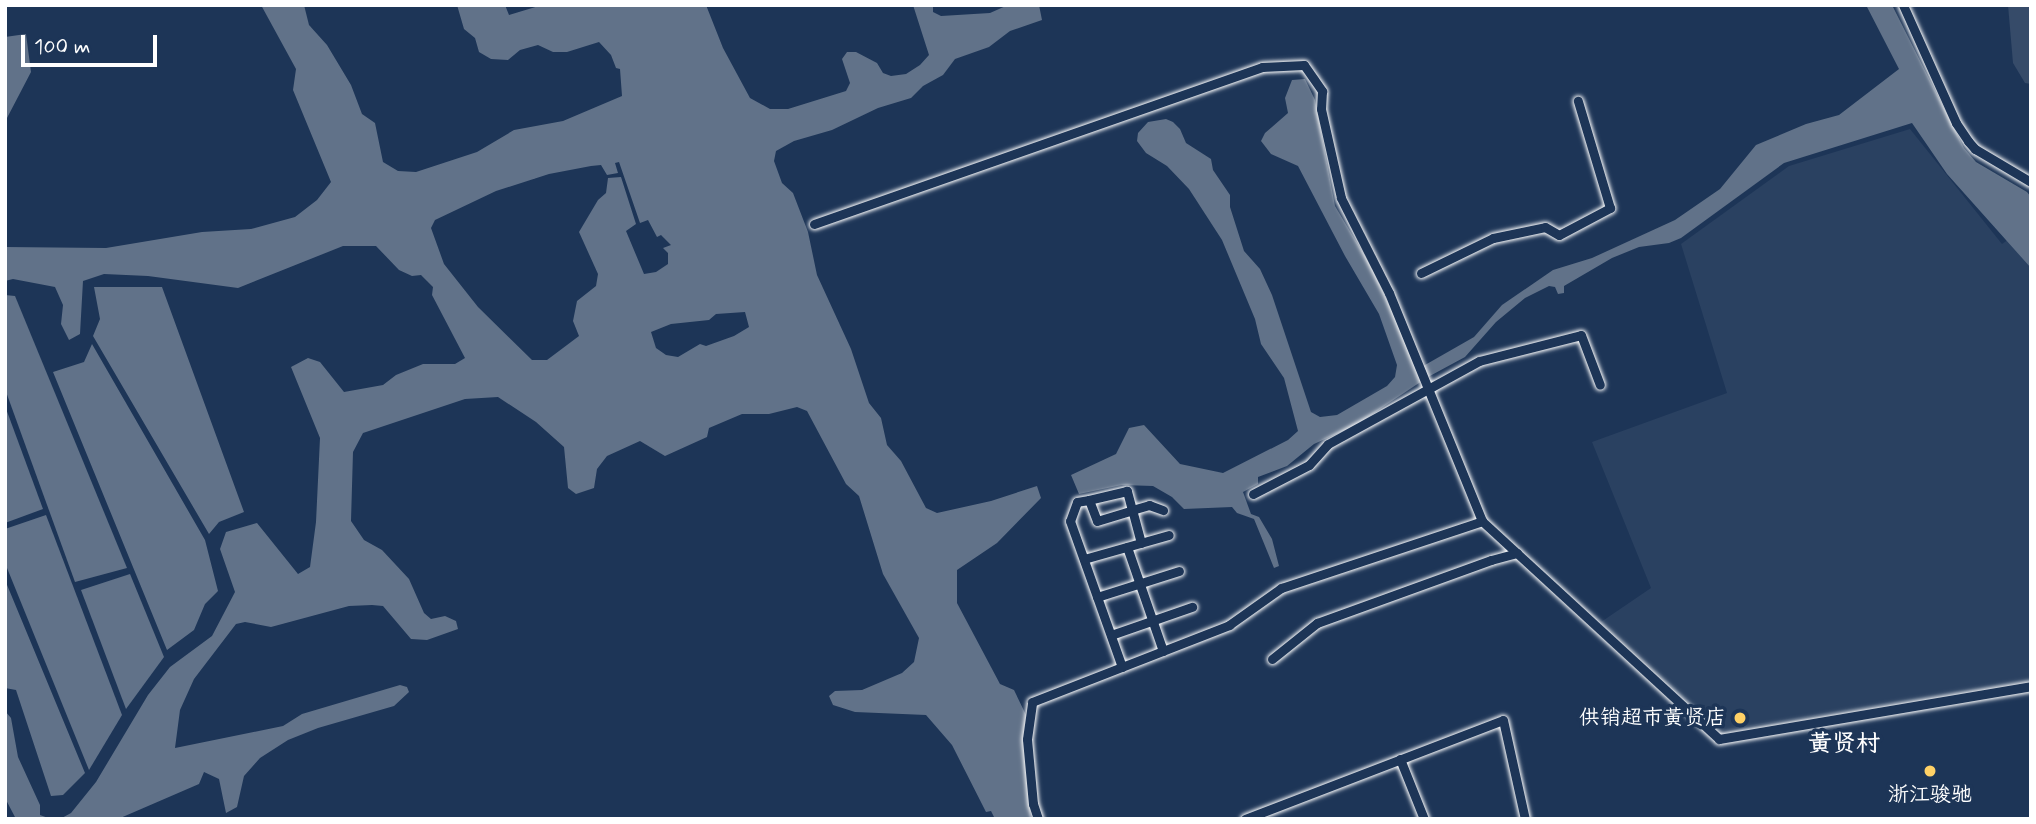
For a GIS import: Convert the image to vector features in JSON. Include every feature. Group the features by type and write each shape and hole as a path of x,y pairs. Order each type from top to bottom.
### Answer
{"street":[{"path":"1903,5 1956,123 1968,141 1975,149 2031,183"},
{"path":"814,224 1262,67 1304,65 1322,91 1323,122 1341,198 1389,293 1482,521 1718,739 2031,686"},
{"path":"1421,273 1493,238 1545,227 1559,235 1610,208 1578,101"},
{"path":"1253,494 1309,465 1328,444 1427,385 1479,361 1581,335 1600,385"},
{"path":"1122,667 1070,521 1077,502 1127,491 1141,543"},
{"path":"1089,500 1097,522 1149,505 1163,510"},
{"path":"1038,819 1033,804 1027,739 1032,702 1229,625 1281,588 1482,521"},
{"path":"1084,559 1169,535"},
{"path":"1126,547 1163,652"},
{"path":"1272,660 1317,623 1517,553"},
{"path":"1097,597 1179,571"},
{"path":"1111,635 1192,607"},
{"path":"1245,819 1503,720 1525,819"},
{"path":"1400,760 1424,819"}],"shaded area":[{"path":"261,5 304,5 309,25 327,45 351,85 362,114 375,123 383,162 398,171 416,172 477,152 514,130 563,121 622,96 620,69 616,68 611,55 599,42 567,52 553,52 538,45 520,50 508,60 491,59 479,52 475,38 464,29 457,5 505,5 509,15 542,5 706,5 723,48 750,98 770,109 788,109 846,91 850,83 842,59 847,52 856,52 877,63 883,73 891,76 906,74 920,65 929,55 913,5 933,5 933,12 941,16 990,13 1008,5 1039,5 1042,20 1010,31 989,47 955,59 943,75 923,86 911,98 878,108 832,130 794,141 776,151 774,161 782,183 793,193 808,232 817,275 851,349 869,403 881,418 887,445 901,461 926,508 937,513 991,501 1037,486 1041,498 997,543 957,570 957,603 1000,684 1014,690 1026,715 1023,739 1031,819 995,819 991,811 986,812 952,745 926,715 855,712 833,705 829,696 835,691 862,690 902,673 914,662 919,638 883,574 859,496 846,484 807,411 797,407 769,414 742,414 709,428 707,437 665,456 640,441 607,456 597,469 594,488 576,494 568,488 564,447 536,422 498,397 465,399 363,433 353,452 351,521 364,540 382,550 409,579 424,613 431,619 445,616 456,621 458,629 427,640 411,639 383,606 372,605 349,606 271,627 245,622 236,624 194,679 180,710 175,748 283,726 302,714 400,685 407,687 409,692 394,706 318,728 288,740 260,758 244,776 237,807 226,813 219,779 204,772 199,784 118,819 60,819 71,813 96,782 148,695 170,667 212,636 235,592 220,549 226,532 257,523 298,574 310,567 316,522 320,438 291,367 308,358 320,362 344,392 383,385 396,375 423,364 455,364 465,358 432,295 433,287 421,275 412,276 399,270 376,246 343,246 238,288 148,276 104,274 83,281 80,334 69,340 61,324 63,305 55,287 13,279 5,281 5,247 106,248 202,232 251,229 295,217 317,200 331,182 293,90 296,69","holes":["619,162 640,223 648,220 657,237 661,235 671,245 663,248 668,253 668,264 656,272 644,274 626,231 636,224 621,177 608,178 606,193 598,200 579,232 598,274 596,286 577,301 573,321 579,336 547,360 532,360 478,307 444,264 431,228 435,220 496,191 549,174 591,166 601,165 607,175 618,173 615,163","745,312 749,327 734,336 706,346 700,344 678,357 666,355 656,348 651,332 671,324 709,320 716,314"]},
{"path":"1866,5 1892,5 1964,148 1976,162 2031,197 2031,268 1947,174 1912,123 1784,163 1681,238 1669,243 1639,247 1612,258 1564,286 1564,293 1558,294 1555,287 1549,286 1525,298 1496,322 1465,357 1428,377 1356,425 1314,444 1287,466 1258,477 1258,484 1243,492 1251,514 1259,517 1272,539 1279,566 1274,568 1254,519 1237,513 1232,507 1184,509 1172,497 1153,486 1122,485 1079,494 1071,475 1116,454 1129,428 1144,425 1180,464 1223,473 1288,440 1298,431 1284,378 1261,344 1255,319 1222,240 1189,189 1167,166 1146,153 1137,141 1138,133 1148,122 1166,119 1173,122 1180,129 1186,143 1211,159 1213,170 1230,195 1230,207 1244,251 1260,269 1272,295 1311,412 1320,417 1337,415 1387,386 1395,377 1397,365 1379,314 1298,166 1271,154 1261,141 1265,133 1288,113 1285,98 1292,80 1305,79 1315,100 1335,206 1372,268 1418,369 1474,337 1502,305 1553,270 1592,258 1675,220 1720,189 1756,145 1806,124 1839,115 1899,69"},
{"path":"2008,5 2031,5 2031,84 2025,83 2013,63"},
{"path":"26,34 31,72 7,118 5,166 5,37"},
{"path":"1910,129 2002,244 2031,223 2031,681 1720,731 1601,622 1651,588 1592,442 1727,393 1681,244 1789,166"},
{"path":"94,287 162,287 244,512 219,522 209,534 93,336 100,319"},
{"path":"5,295 15,296 127,568 75,582 5,389"},
{"path":"92,344 205,540 218,591 205,604 194,630 167,650 53,372 84,362"},
{"path":"5,406 43,509 5,523"},
{"path":"46,515 122,715 89,770 5,563 5,529"},
{"path":"130,574 164,657 126,709 81,590"},
{"path":"5,580 85,773 63,795 51,796 16,690 5,688"},
{"path":"5,711 11,718 18,757 40,805 40,815 51,819 16,819 5,798"}],"place":[{"name":"供销超市黄贤店","path":"1740,718"},
{"name":"浙江骏驰","path":"1930,771"}],"district":[{"name":"黄贤村","path":"1844,745"}]}
